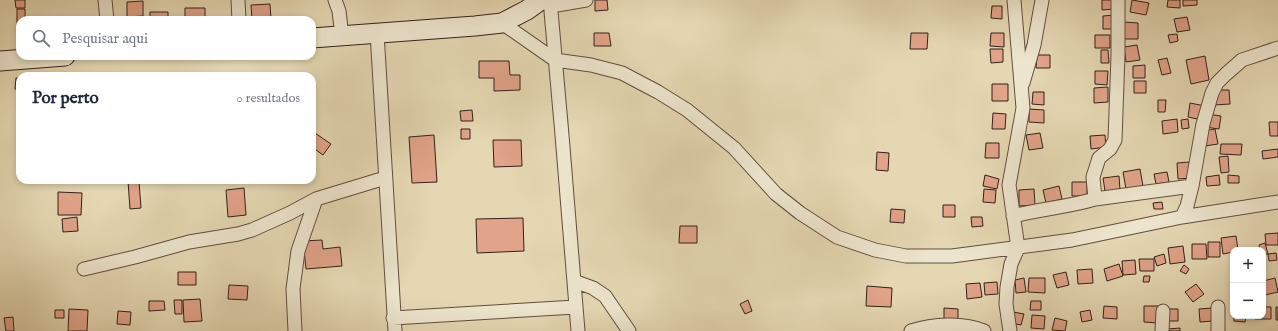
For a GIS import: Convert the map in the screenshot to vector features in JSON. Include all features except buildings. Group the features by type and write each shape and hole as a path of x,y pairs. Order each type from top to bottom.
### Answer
{"main road":[{"path":"316,38 502,23 527,10 547,2"},
{"path":"0,61 16,60"}],"street":[{"path":"105,0 107,16"},
{"path":"238,0 239,16"},
{"path":"335,0 339,11 342,36"},
{"path":"578,331 555,60 547,2 586,0"},
{"path":"1010,331 1006,304 1007,287 1011,264 1018,248 1009,185 1023,108 1014,0"},
{"path":"1021,90 1034,46 1042,0"},
{"path":"1095,199 1093,177 1099,158 1110,149 1115,140 1118,0"},
{"path":"502,23 555,60 591,65 622,73 658,92 687,110 734,148 776,194 800,213 837,237 875,250 906,256 952,256 1072,240 1182,217 1278,202"},
{"path":"377,33 394,325 576,308"},
{"path":"1182,217 1187,206 1192,186 1203,124 1212,93 1217,83 1242,60 1278,48"},
{"path":"84,269 189,242 238,234 252,230 290,213 316,199 386,178"},
{"path":"1013,216 1036,210 1082,203 1095,199 1192,186"},
{"path":"295,331 293,289 298,251 316,199"},
{"path":"574,281 593,288 605,296 629,331"},
{"path":"1218,307 1218,331"},
{"path":"1162,331 1164,311"},
{"path":"911,331 933,325 974,327 984,331"}]}
